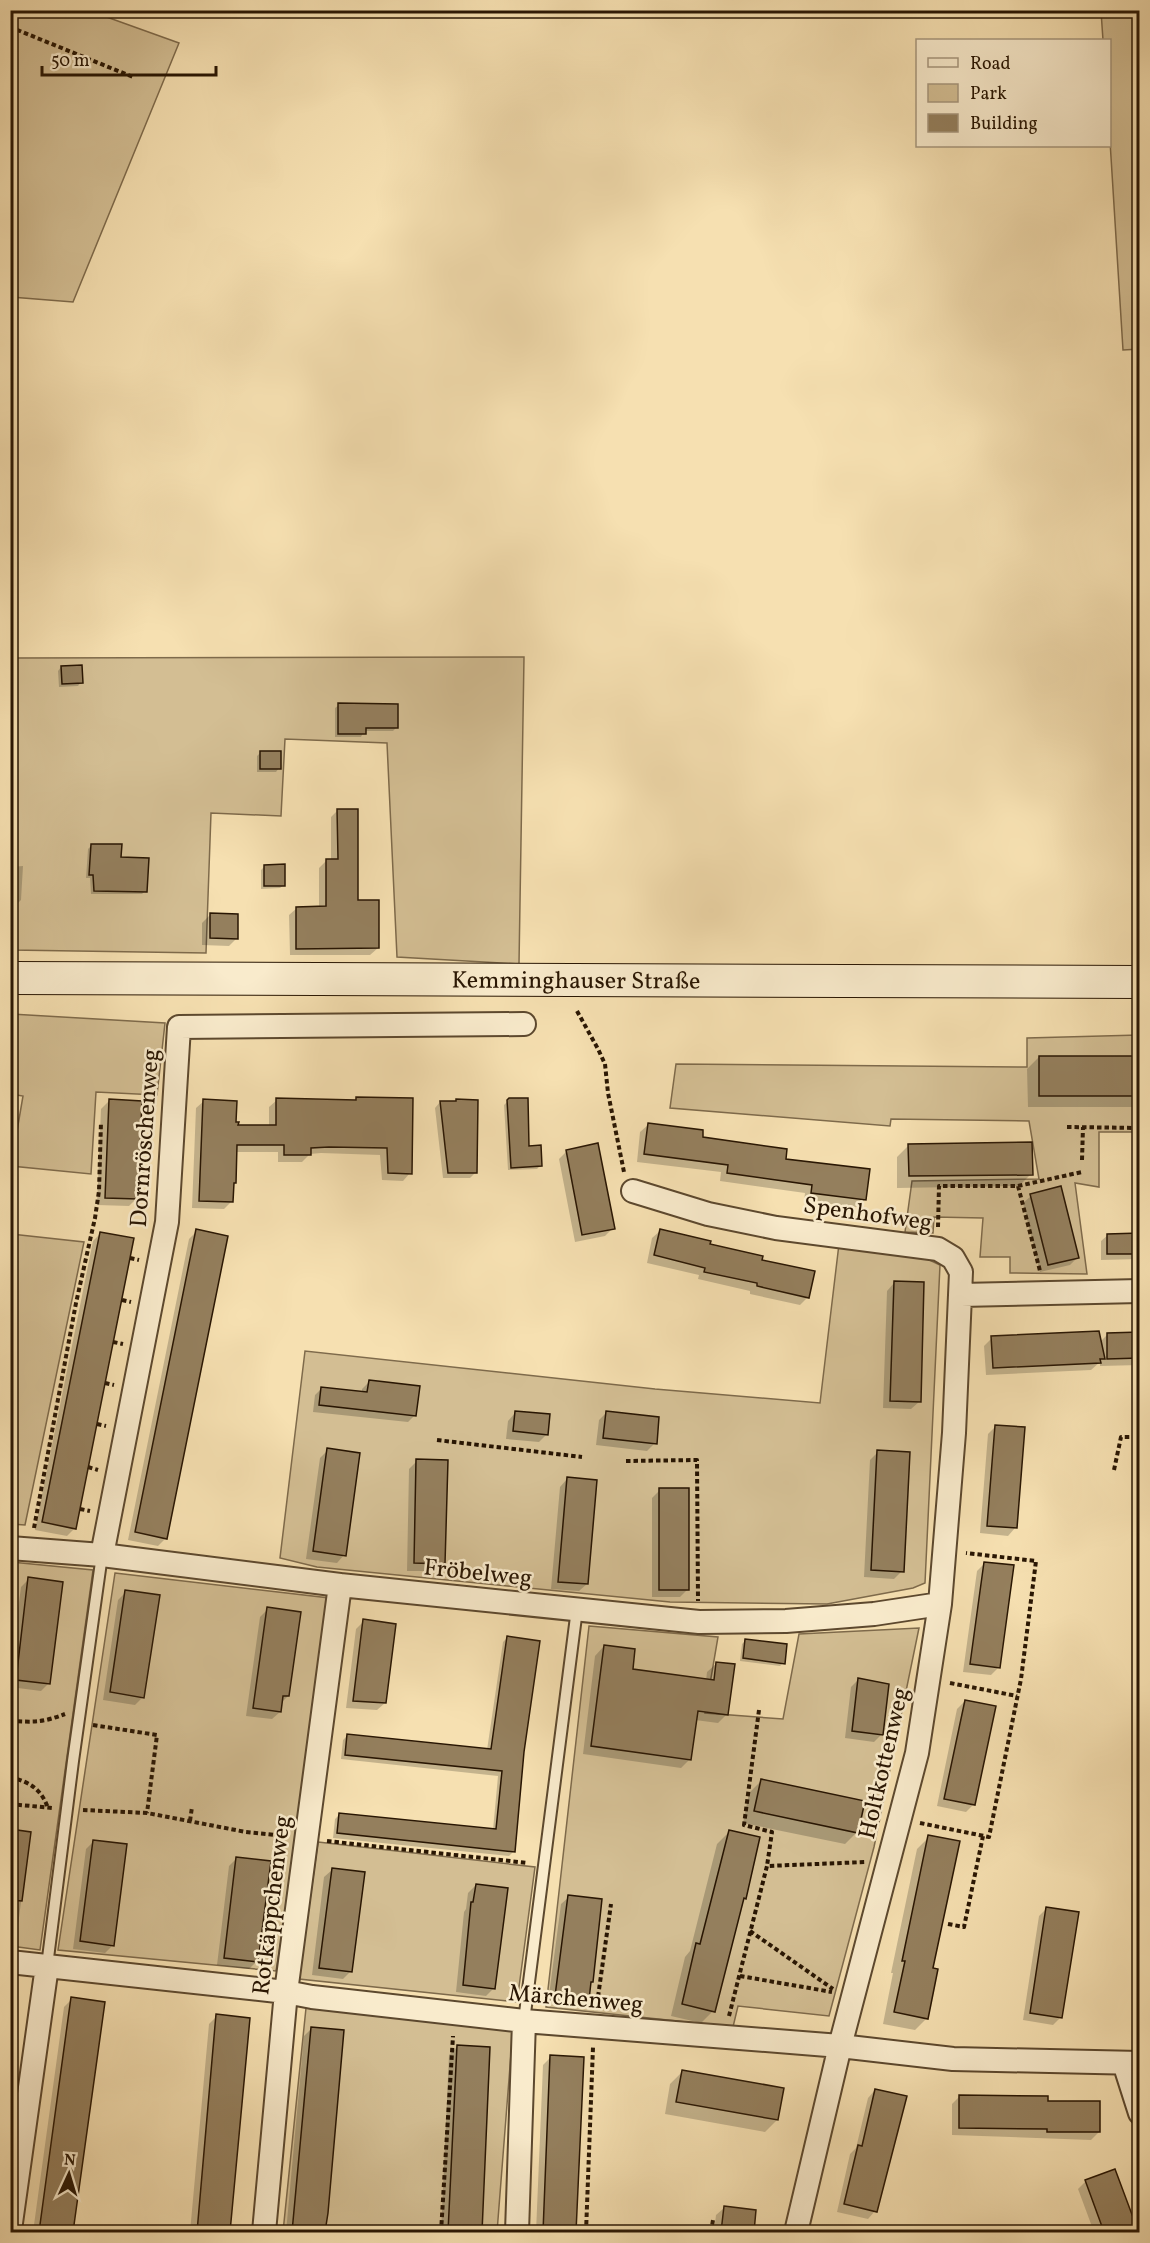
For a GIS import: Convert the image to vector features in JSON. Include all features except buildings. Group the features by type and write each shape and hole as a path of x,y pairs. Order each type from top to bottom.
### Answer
{"main road":[{"name":"Kemminghauser Straße","path":"10,978 1140,982"}],"street":[{"name":"Dornröschenweg","path":"102,1555 167,1222 179,1027 524,1024"},
{"name":"Spenhofweg","path":"633,1191 708,1214 777,1228 938,1249 953,1258 962,1272 961,1295"},
{"path":"961,1295 1140,1291"},
{"name":"Holtkottenweg","path":"796,2232 840,2046 917,1753 940,1604 954,1433 961,1295"},
{"name":"Fröbelweg","path":"20,1549 102,1555 340,1585 699,1622 786,1621 873,1614 940,1604"},
{"name":"Rotkäppchenweg","path":"264,2232 286,1992 340,1585"},
{"name":"Märchenweg","path":"10,1962 524,2021 840,2046 953,2059 1132,2063"},
{"path":"10,2230 47,1966"},
{"path":"517,2232 524,2021"},
{"path":"1132,2063 1140,2113"}],"lane":[{"path":"47,1966 66,1810 102,1555"},
{"path":"524,2021 577,1609"}],"path":[{"path":"10,27 132,77"},
{"path":"577,1011 605,1064 608,1093 623,1169 627,1183 633,1191"},
{"path":"20,1549 95,1218 99,1191 101,1122"},
{"path":"1068,1127 1140,1128"},
{"path":"1082,1160 1083,1127"},
{"path":"938,1249 939,1186 1018,1186 1082,1172"},
{"path":"1018,1186 1038,1261 1041,1293"},
{"path":"1114,1470 1121,1437 1140,1437"},
{"path":"437,1440 582,1457"},
{"path":"626,1461 697,1460 699,1622"},
{"path":"899,1819 989,1837 1017,1696 1036,1561 944,1550"},
{"path":"952,1683 1017,1696"},
{"path":"724,2037 767,1866 772,1832 744,1825 759,1710"},
{"path":"10,1720 30,1723 44,1722 66,1713 79,1718 157,1735 147,1813"},
{"path":"10,1777 36,1786 48,1808"},
{"path":"10,1804 66,1810 147,1813 246,1832 544,1864"},
{"path":"190,1821 192,1807"},
{"path":"948,1924 964,1927 983,1836"},
{"path":"767,1866 889,1861"},
{"path":"586,2232 594,2027 611,1904"},
{"path":"740,1976 839,1993 750,1931"},
{"path":"441,2232 454,2013"},
{"path":"711,2232 713,2220"}],"green space":[{"path":"10,11 90,11 179,43 73,302 11,297"},
{"path":"1101,11 1139,11 1140,349 1123,350 1110,147 1111,39 1103,39"},
{"path":"524,657 519,964 397,957 387,743 285,739 281,816 211,813 206,953 11,950 11,658"},
{"path":"11,1014 165,1023 157,1095 96,1092 91,1174 11,1166 23,1096 11,1094"},
{"path":"1139,1035 1139,1132 1099,1132 1099,1187 1075,1183 1087,1274 1010,1273 1010,1257 980,1257 983,1218 934,1217 933,1233 905,1232 912,1181 1039,1179 1029,1121 891,1119 890,1126 670,1108 676,1064 1027,1067 1027,1038"},
{"path":"11,1234 84,1242 25,1525 11,1524"},
{"path":"839,1244 919,1255 940,1265 925,1583 913,1588 827,1604 670,1602 317,1567 280,1558 305,1351 655,1389 820,1403"},
{"path":"11,1562 93,1570 40,1950 11,1946"},
{"path":"115,1573 338,1599 276,1971 58,1950"},
{"path":"589,1626 718,1637 705,1713 783,1719 799,1634 919,1628 874,1847 829,2016 738,2006 733,2027 546,2007"},
{"path":"318,1842 535,1867 517,2002 299,1979"},
{"path":"306,2008 513,2028 497,2232 283,2232"}]}
